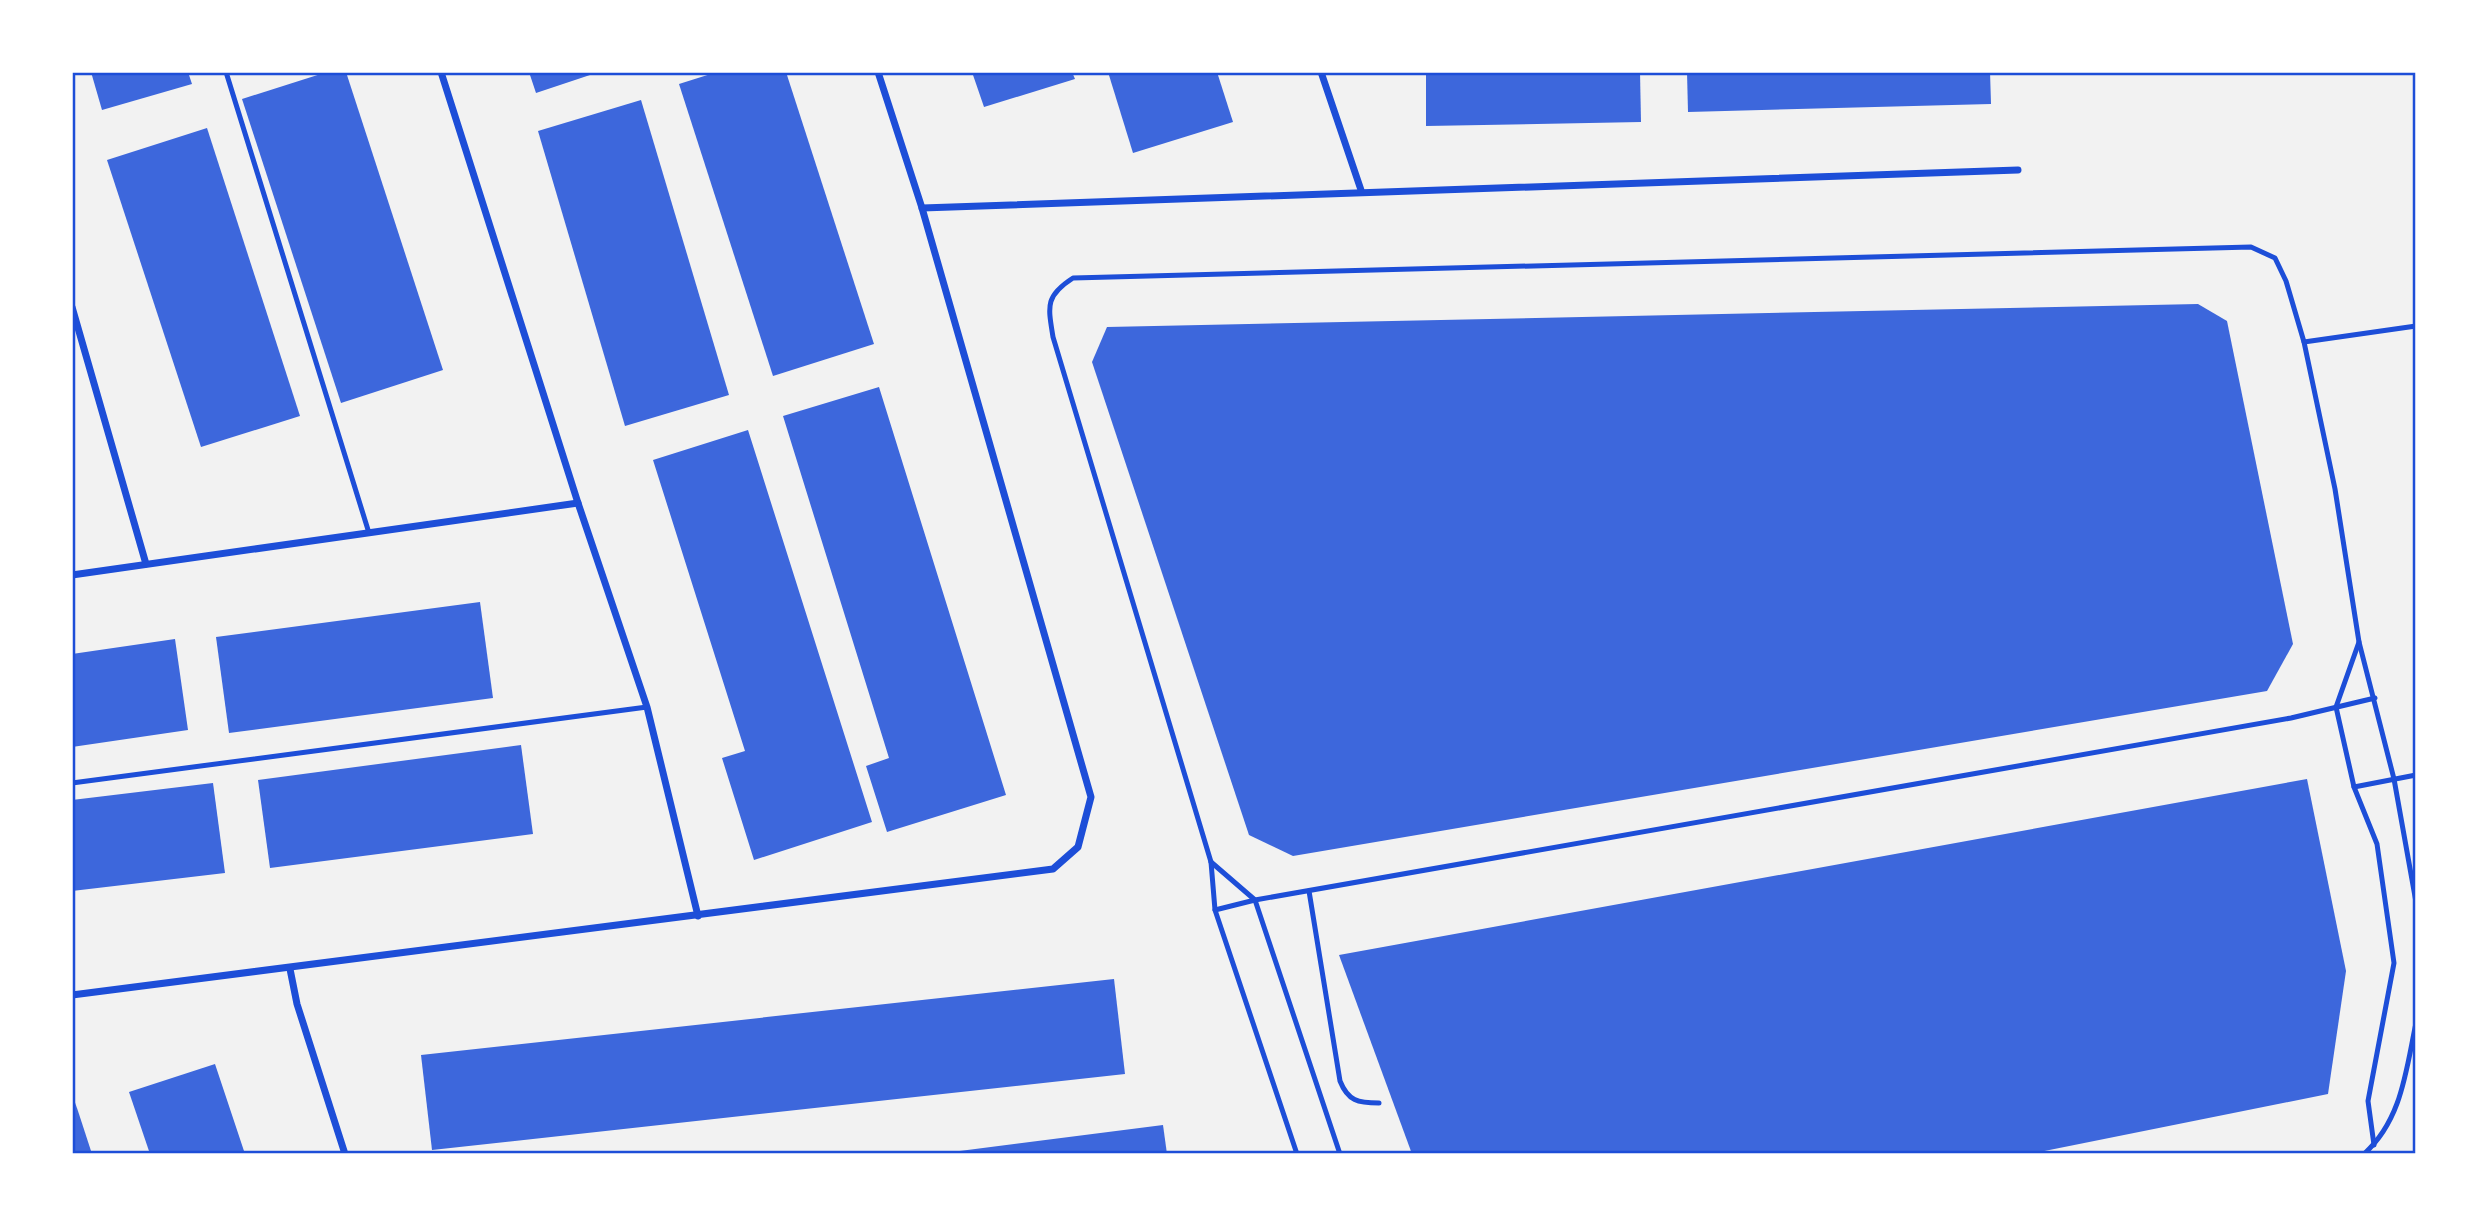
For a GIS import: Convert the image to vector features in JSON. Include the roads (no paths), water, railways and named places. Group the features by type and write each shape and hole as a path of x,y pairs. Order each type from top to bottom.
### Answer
{"street":[{"path":"440,72 646,707 698,916"},
{"path":"72,995 1053,869 1078,847 1091,797 922,208 878,72"},
{"path":"1321,72 1361,190"},
{"path":"922,208 1361,190 2018,170"},
{"path":"72,307 146,564"},
{"path":"72,575 578,503"},
{"path":"290,969 297,1004 345,1154"}],"lane":[{"path":"226,72 369,533"},
{"path":"1297,1154 1215,910 1211,862 1053,337 1048,306 1056,289 1073,278 1091,275 2251,247 2275,258 2286,281 2304,342 2335,489 2359,642 2394,779 2416,902"},
{"path":"2304,342 2416,326"},
{"path":"2359,642 2336,706 2354,787 2377,844 2394,963 2368,1101 2374,1145"},
{"path":"1215,910 1255,900 2264,723 2375,698"},
{"path":"72,783 646,707"},
{"path":"2354,787 2416,775"},
{"path":"1211,862 1255,900 1340,1154"},
{"path":"1309,891 1340,1081 1346,1095 1359,1103 1379,1103"},
{"path":"2364,1154 2374,1145 2396,1111 2416,1023"}]}
